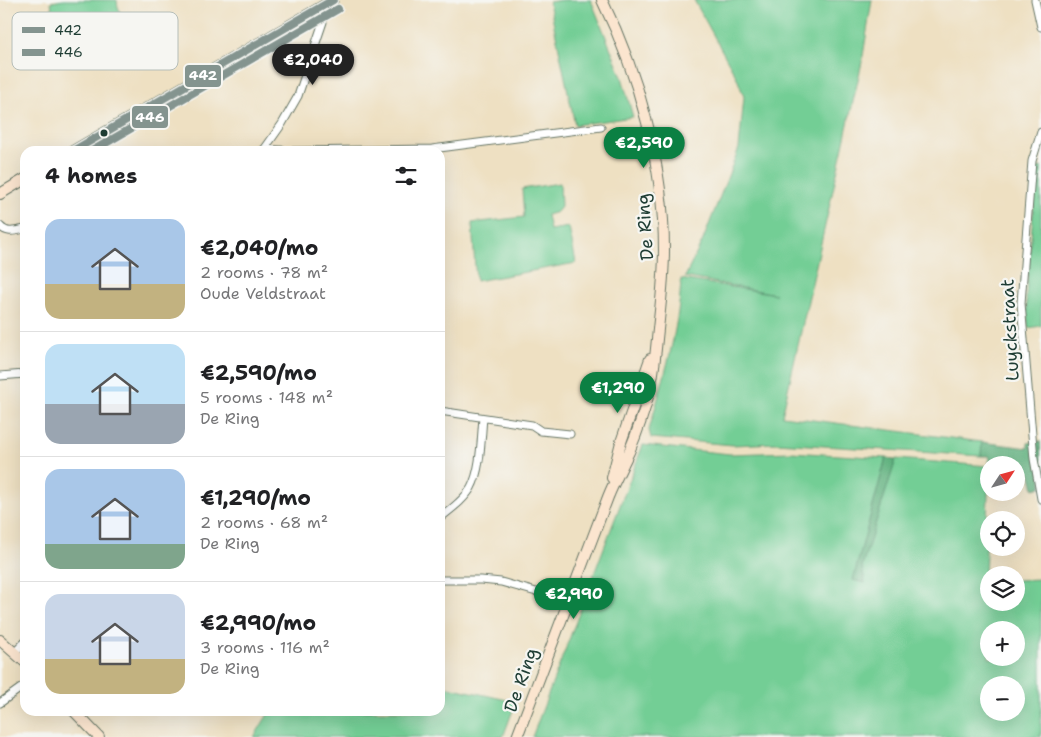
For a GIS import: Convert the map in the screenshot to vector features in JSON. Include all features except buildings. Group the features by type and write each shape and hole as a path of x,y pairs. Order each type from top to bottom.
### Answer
{"main road":[{"path":"83,146 333,0"},
{"name":"De Ring","path":"517,737 609,495 634,438 650,392 654,374 656,342 663,294 662,206 646,119 633,74 620,39 602,0"},
{"path":"0,194 20,182"},
{"path":"0,640 20,658"},
{"path":"79,716 99,737"}],"street":[{"path":"1035,0 1041,27"},
{"path":"267,146 298,96 323,22 321,8"},
{"path":"445,147 600,127"},
{"name":"Luyckstraat","path":"1041,132 1032,161 1021,304 1034,459 1041,499"},
{"path":"0,226 4,231 20,230"},
{"path":"0,376 20,374"},
{"path":"445,413 532,425 541,430 570,434"},
{"path":"445,514 463,498 471,487 478,463 483,418"},
{"path":"445,580 501,582 540,593"},
{"path":"14,653 20,647"},
{"path":"0,703 20,689"}],"green space":[{"path":"64,0 117,0 120,12 53,12 51,2"},
{"path":"591,0 622,77 633,117 575,125 549,2"},
{"path":"694,0 872,0 862,62 782,416 982,442 981,456 777,443 733,445 651,438 649,430 674,336 681,279 776,294 685,277 703,240 739,148 744,97 737,78"},
{"path":"1041,167 1041,326 1028,328 1026,296 1037,168"},
{"path":"560,183 561,207 557,212 547,215 550,230 569,227 576,263 476,281 472,223 524,217 522,189"},
{"path":"1040,441 1041,487 1034,489 1030,472 1025,469 1025,456 981,456 982,442 1028,448 1028,443"},
{"path":"643,445 730,454 791,452 886,458 853,580 865,583 862,566 896,459 980,465 980,501 988,501 987,511 980,511 980,556 986,556 985,566 980,566 980,611 1025,611 1025,580 1041,579 1041,737 532,737"},
{"path":"886,458 896,459 862,566 865,583 853,580"},
{"path":"445,686 516,702 503,737 254,737 267,716 445,716"}],"transit line":[{"name":"442","path":"82,146 333,0"},
{"name":"446","path":"101,146 338,9"}]}
